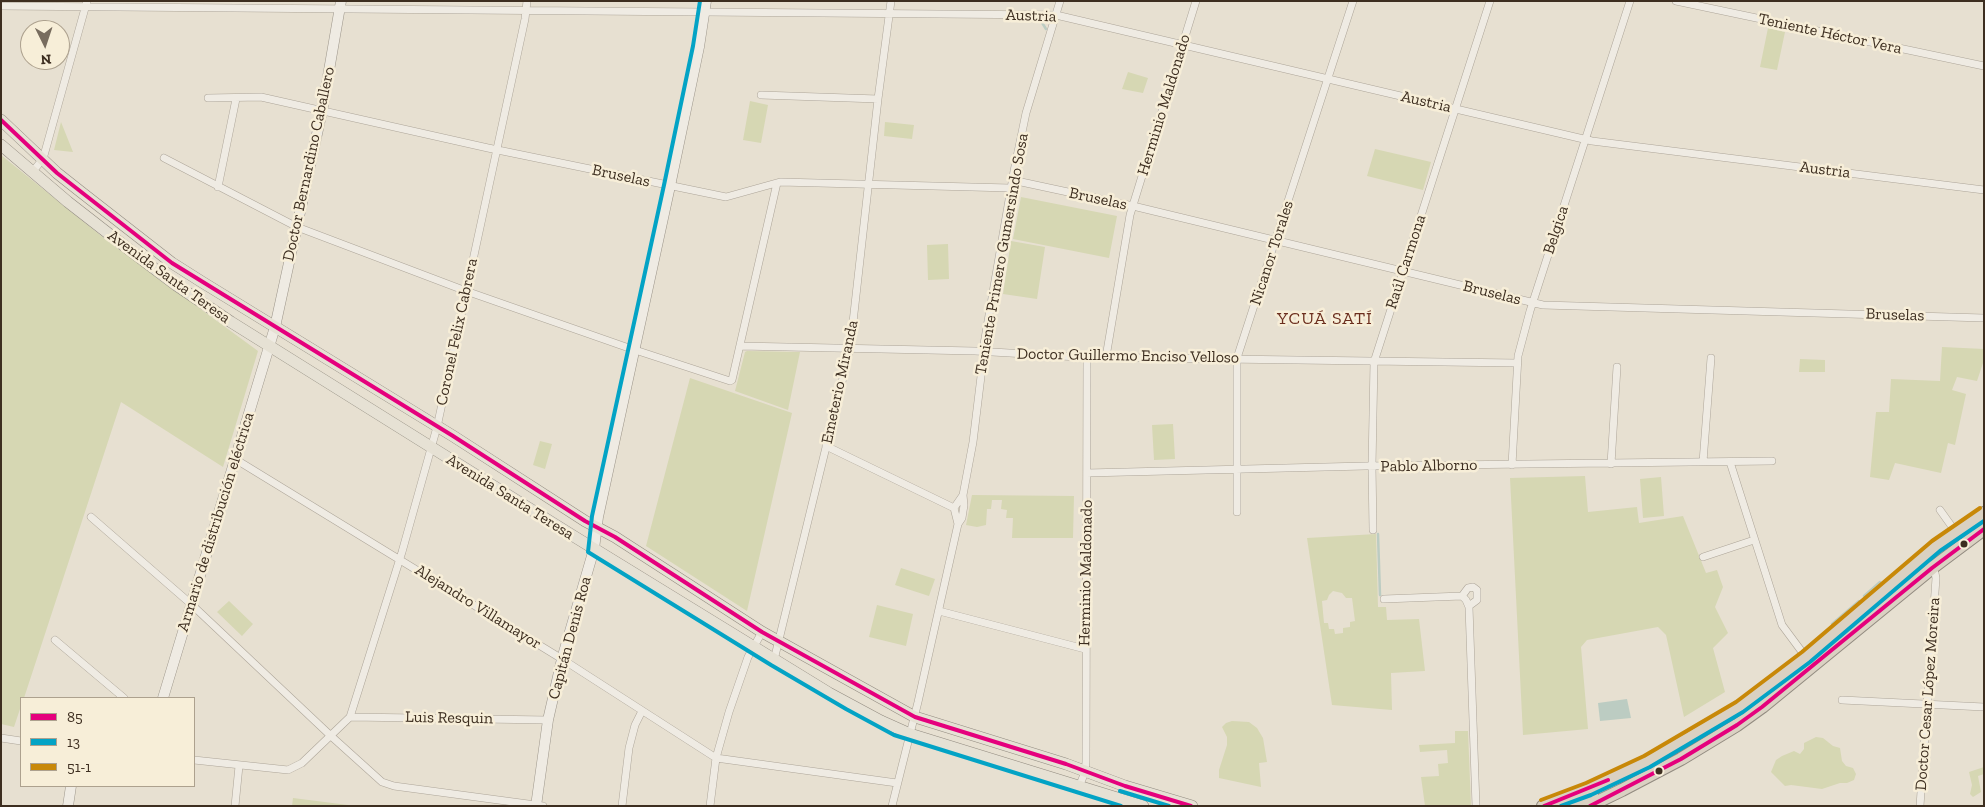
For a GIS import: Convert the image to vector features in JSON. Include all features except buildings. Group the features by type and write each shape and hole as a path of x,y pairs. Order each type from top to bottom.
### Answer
{"highway":[{"path":"1543,806 1588,789 1627,771 1670,750 1711,725 1756,695 1805,657 1955,531 1984,513"},
{"path":"1589,806 1681,759 1737,725 1762,707 1805,657 1984,529"},
{"path":"1576,806 1584,798 1614,784 1627,771"}],"main road":[{"name":"Capitán Denis Roa","path":"538,805 548,720 562,659 594,549 596,527 636,350 706,1"},
{"name":"Doctor Bernardino Caballero","path":"269,346 275,327 322,110 340,5"},
{"name":"Avenida Santa Teresa","path":"1,120 80,192 172,262 779,642 915,717 1192,806"},
{"name":"Avenida Santa Teresa","path":"1,145 75,208 152,268 269,346 754,648 849,704 910,734 1143,806"},
{"name":"Armario de distribución eléctrica","path":"163,697 269,346"},
{"path":"68,806 71,787"}],"street":[{"name":"Coronel Felix Cabrera","path":"195,760 282,771 293,769 302,763 350,717 400,558 437,427 527,10 527,1"},
{"name":"Emeterio Miranda","path":"774,660 850,349 878,98 892,1"},
{"name":"Teniente Primero Gumersindo Sosa","path":"939,611 958,524 962,518 963,495 973,442 983,352 1010,188 1026,112 1060,1"},
{"name":"Herminio Maldonado","path":"1106,357 1133,206 1196,1"},
{"name":"Nicanor Torales","path":"1237,512 1237,358 1353,1"},
{"name":"Raúl Carmona","path":"1374,530 1372,466 1374,362 1490,1"},
{"name":"Belgica","path":"1512,465 1517,363 1533,303 1630,1"},
{"name":"Teniente Héctor Vera","path":"1676,1 1984,66"},
{"name":"Austria","path":"1,6 86,4 340,5 527,10 1056,16 1585,140 1984,190"},
{"path":"33,171 43,159 86,4"},
{"path":"761,95 878,98"},
{"name":"Bruselas","path":"208,98 236,99 261,97 497,150 726,197 777,183 1010,188"},
{"path":"218,186 236,99"},
{"path":"164,158 297,227 466,291 730,381 732,380 777,183"},
{"name":"Bruselas","path":"1012,180 1133,206 1543,305 1984,318"},
{"name":"Doctor Guillermo Enciso Velloso","path":"740,346 983,352 1087,357 1517,363"},
{"name":"Herminio Maldonado","path":"1079,787 1085,772 1087,357"},
{"path":"1703,462 1710,358"},
{"path":"1611,464 1617,366"},
{"path":"826,446 954,508"},
{"name":"Alejandro Villamayor","path":"235,459 400,558 716,758 898,784"},
{"name":"Pablo Alborno","path":"1087,473 1372,466 1772,461"},
{"path":"1730,462 1782,625 1805,657"},
{"path":"958,524 954,508 963,495"},
{"path":"1940,510 1955,531"},
{"path":"91,517 190,604 377,778 387,784 538,805"},
{"path":"1703,557 1754,540"},
{"path":"1923,557 1932,568"},
{"name":"Doctor Cesar López Moreira","path":"1920,806 1936,578 1932,568"},
{"path":"1462,596 1468,588 1473,587 1477,590 1477,600 1468,606"},
{"path":"1384,599 1462,596"},
{"path":"1462,596 1468,606 1476,806"},
{"path":"892,806 915,717 939,611 1085,649"},
{"path":"710,806 716,758 732,704 748,657 762,632"},
{"path":"55,640 123,697"},
{"path":"1842,700 1984,707"},
{"path":"622,806 629,748 635,725 642,711"},
{"name":"Luis Resquin","path":"350,717 548,720"},
{"path":"1,738 20,741"},
{"path":"235,806 239,766"}],"green space":[{"path":"1768,28 1785,32 1777,70 1760,67"},
{"path":"1128,72 1148,78 1143,93 1122,89"},
{"path":"750,101 768,105 761,143 743,140"},
{"path":"61,122 73,152 54,150"},
{"path":"885,122 914,125 912,139 884,136"},
{"path":"1375,149 1431,162 1423,190 1367,176"},
{"path":"1,155 105,239 258,351 223,467 121,402 24,697 20,697 20,709 14,727 1,724"},
{"path":"1021,197 1117,216 1109,258 1013,239"},
{"path":"1011,241 1045,247 1037,299 1003,294"},
{"path":"948,244 949,279 928,280 927,245"},
{"path":"1942,347 1984,349 1984,360 1977,381 1957,377 1952,390 1966,394 1955,445 1948,443 1941,473 1895,463 1889,480 1870,477 1876,412 1889,412 1891,379 1940,381"},
{"path":"745,352 800,352 788,410 735,391"},
{"path":"1800,359 1825,360 1825,372 1799,372"},
{"path":"690,378 792,413 747,611 646,546"},
{"path":"1173,424 1175,459 1154,460 1152,425"},
{"path":"540,441 552,444 545,469 533,465"},
{"path":"1585,476 1588,512 1637,507 1639,523 1683,516 1706,573 1717,570 1723,587 1715,607 1728,633 1713,648 1725,692 1684,717 1666,635 1658,627 1587,640 1581,647 1588,729 1523,735 1510,478"},
{"path":"1661,477 1664,516 1643,518 1640,479"},
{"path":"972,495 1074,496 1073,538 1012,538 1013,518 1006,518 1007,510 1001,509 1002,500 992,500 991,509 987,509 986,525 977,527 966,525"},
{"path":"1376,534 1378,607 1386,607 1387,620 1419,619 1425,671 1391,673 1392,710 1332,705 1307,538","holes":["1333,591 1342,593 1346,598 1352,598 1355,621 1350,622 1350,627 1343,628 1343,633 1335,634 1334,629 1329,629 1328,623 1324,623 1322,601 1327,600"]},
{"path":"901,568 935,579 929,596 895,585"},
{"path":"229,601 253,624 242,636 217,612"},
{"path":"877,605 913,614 906,646 869,637"},
{"path":"1232,721 1249,722 1257,728 1263,738 1267,762 1259,763 1261,787 1219,778 1219,770 1227,745 1227,737 1222,727"},
{"path":"1455,731 1468,731 1471,806 1425,806 1421,777 1439,776 1438,764 1448,763 1447,750 1420,752 1419,745 1455,743"},
{"path":"1816,737 1823,738 1833,746 1840,748 1842,761 1846,766 1853,768 1856,774 1854,780 1822,789 1785,786 1771,772 1776,760 1794,751 1800,754 1804,749 1804,743"},
{"path":"1984,767 1984,774 1978,776 1981,792 1973,797 1970,794 1972,785 1969,772"},
{"path":"293,798 356,806 292,806"}],"shaded area":[{"path":"1627,699 1631,718 1600,721 1598,703"}],"waterway":[{"path":"1041,21 1046,29"},
{"path":"1378,534 1380,595"},
{"path":"1864,596 1880,582"},
{"path":"1832,624 1859,601"}],"transit line":[{"name":"13","path":"700,1 693,46 664,185 592,516 588,552 771,665 894,735 1121,806"},
{"name":"85","path":"1,120 57,173 172,263 453,436 585,521 615,537 762,632 915,717 1066,764 1125,786 1191,806"},
{"name":"51-1","path":"1541,800 1586,783 1644,756 1736,702 1802,652 1932,541 1980,508"},
{"name":"13","path":"1561,806 1591,795 1650,767 1743,712 1810,662 1940,551 1984,521"},
{"name":"85","path":"1590,806 1681,759 1737,725 1762,707 1932,568 1984,529"},
{"name":"85","path":"1544,806 1608,780"},
{"name":"13","path":"1120,791 1169,806"}],"district":[{"name":"YCUÁ SATÍ","path":"1325,319"}]}
